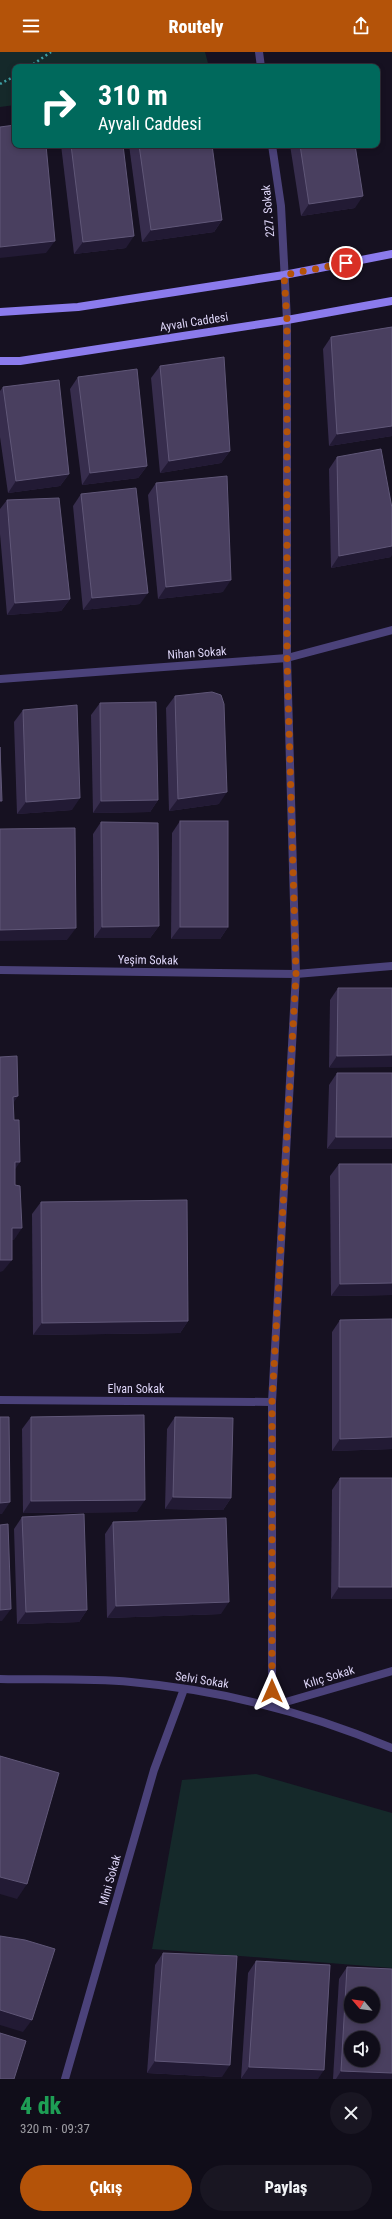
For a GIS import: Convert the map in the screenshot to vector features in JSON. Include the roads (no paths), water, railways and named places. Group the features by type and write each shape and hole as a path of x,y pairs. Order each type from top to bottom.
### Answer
{"main road":[{"path":"0,312 78,307 284,275 392,254"},
{"name":"Ayvalı Caddesi","path":"0,361 20,361 287,320 392,301"}],"street":[{"path":"259,52 261,64"},
{"name":"227. Sokak","path":"272,148 281,206 287,320 287,658 296,974 272,1402 272,1706"},
{"name":"Nihan Sokak","path":"0,679 287,658 392,630"},
{"name":"Yeşim Sokak","path":"0,970 296,974 392,966"},
{"name":"Elvan Sokak","path":"0,1400 272,1402"},
{"name":"Kılıç Sokak","path":"272,1706 392,1671"},
{"name":"Selvi Sokak","path":"0,1679 130,1682 210,1692 272,1706 308,1717 392,1748"},
{"name":"Mini Sokak","path":"65,2079 154,1770 184,1689"}]}
